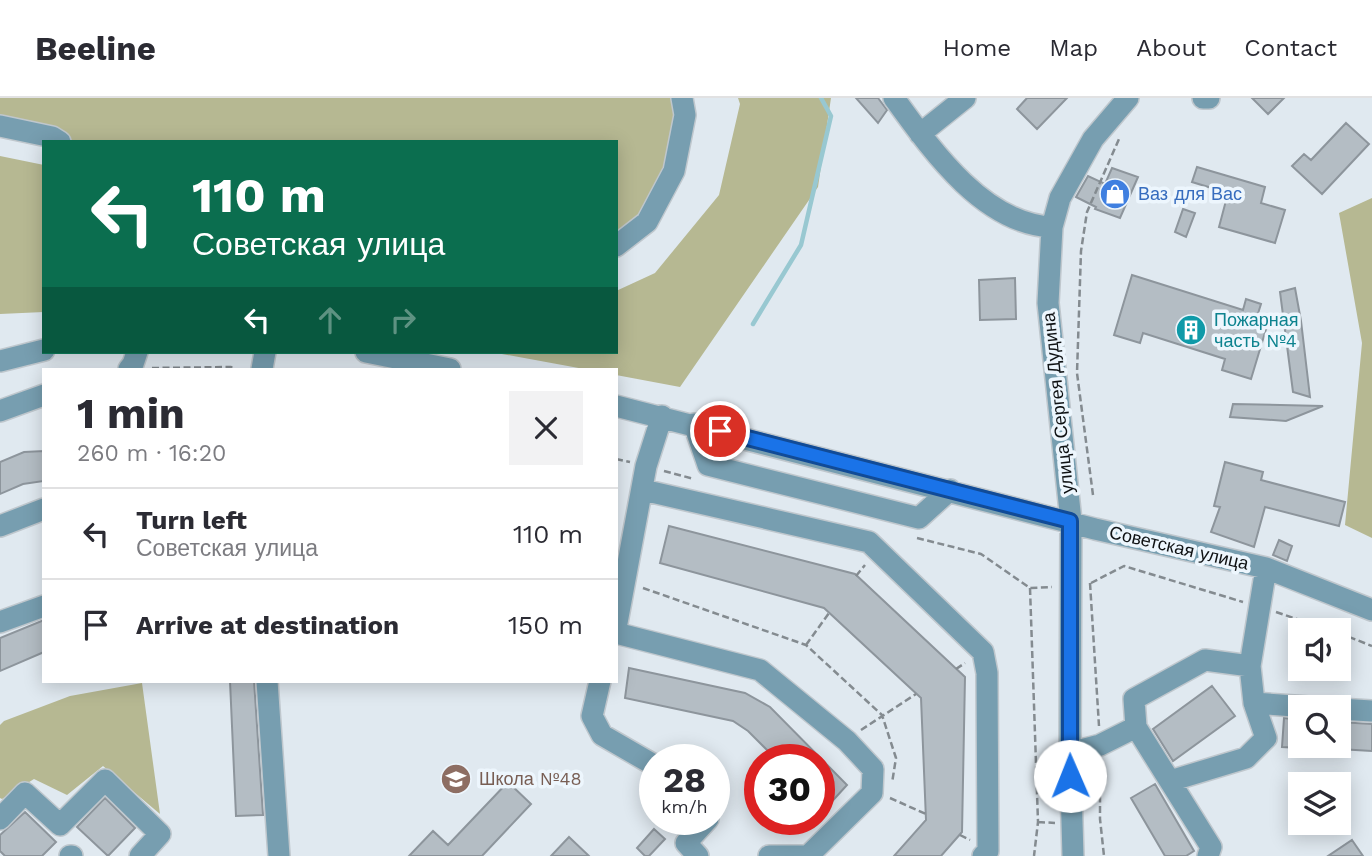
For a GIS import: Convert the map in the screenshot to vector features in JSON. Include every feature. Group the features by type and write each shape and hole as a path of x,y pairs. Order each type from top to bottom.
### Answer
{"street":[{"path":"618,244 647,222 674,171 685,115 682,98"},
{"path":"894,98 919,134 951,170 986,203 1032,226 1052,227"},
{"path":"919,134 965,98"},
{"name":"улица Сергея Дудина","path":"1073,856 1070,521 1048,303 1052,227 1060,198 1093,139 1128,98"},
{"path":"1203,98 1209,98"},
{"path":"0,126 57,140"},
{"path":"0,361 42,350"},
{"path":"376,354 445,368"},
{"path":"0,411 42,397"},
{"name":"Советская улица","path":"618,406 1266,569 1372,610"},
{"path":"618,615 646,466 662,416"},
{"path":"695,424 708,466 919,517 950,490"},
{"path":"643,489 869,542 983,652 987,673 988,837 988,851 984,856"},
{"path":"0,526 42,510"},
{"path":"1170,781 1246,758 1266,737 1254,703 1250,666 1266,569"},
{"path":"0,622 42,607"},
{"path":"618,634 760,670 847,741 873,769 882,789 808,856 769,856"},
{"path":"1208,856 1212,847 1136,727 1134,699 1205,660 1250,666"},
{"path":"267,683 279,856"},
{"path":"600,683 592,716 602,735 639,756"},
{"path":"1254,703 1288,706"},
{"path":"1351,710 1372,712"},
{"path":"1070,753 1100,745 1136,727"},
{"path":"0,819 25,793 60,825 105,780 160,834 140,856"},
{"path":"693,835 686,843 698,856"}],"path":[{"path":"1093,495 1077,373 1082,251 1087,212 1119,139"},
{"path":"190,368 232,368"},
{"path":"1091,583 1124,566 1293,618"},
{"path":"623,582 806,645 882,715 896,758 882,789 926,814"},
{"path":"1030,588 1038,822 1034,856"},
{"path":"806,645 829,613"},
{"path":"1351,638 1372,646"},
{"path":"847,741 916,694"}],"green space":[{"path":"0,98 677,98 668,167 645,217 618,237 618,140 64,140 0,119"},
{"path":"738,98 831,98 818,187 680,387 618,375 618,368 579,368 502,354 618,354 618,290 655,273 719,195 740,104"},
{"path":"0,156 42,165 42,312 0,314"},
{"path":"1372,198 1372,538 1345,525 1362,343 1339,213"},
{"path":"142,683 160,814 103,766 67,795 34,779 0,798 0,725 4,721 70,696"}],"building":[{"path":"856,98 878,98 887,110 878,123"},
{"path":"1027,98 1067,98 1037,129 1017,109"},
{"path":"1252,98 1284,98 1268,114"},
{"path":"1346,123 1369,144 1322,194 1292,166 1304,154 1311,160"},
{"path":"1197,167 1265,187 1261,203 1285,210 1275,243 1219,227 1228,193 1192,182"},
{"path":"1112,168 1138,177 1120,218 1095,209 1096,207 1076,197 1088,176 1105,184"},
{"path":"1183,209 1195,213 1186,237 1175,232"},
{"name":"Пожарная часть №4","path":"1132,275 1243,310 1246,299 1261,304 1255,323 1267,326 1251,379 1222,370 1225,359 1143,333 1140,343 1114,335"},
{"path":"1015,278 1016,319 980,320 979,280"},
{"path":"1295,288 1310,397 1293,392 1280,292"},
{"path":"1233,404 1323,406 1286,421 1230,417"},
{"path":"42,451 42,481 23,484 0,494 0,462 24,452"},
{"path":"1225,462 1263,472 1261,480 1345,502 1339,526 1265,507 1254,547 1211,532 1220,507 1214,506"},
{"path":"669,526 855,574 965,677 962,832 941,856 894,856 926,820 921,698 824,608 660,563"},
{"path":"1279,540 1292,546 1287,561 1273,555"},
{"path":"42,621 42,653 0,671 0,638"},
{"path":"629,668 745,693 770,707 807,744 761,744 733,721 625,698"},
{"path":"230,683 254,683 263,815 236,816"},
{"path":"1212,686 1235,716 1173,761 1153,729"},
{"path":"1284,718 1288,718 1288,747 1282,747"},
{"path":"1351,723 1372,724 1372,751 1351,750"},
{"path":"835,773 847,785 835,798"},
{"path":"508,782 531,804 482,856 409,856 433,831 448,845"},
{"path":"1155,784 1194,851 1186,856 1165,856 1131,798"},
{"path":"105,798 135,828 108,856 77,827"},
{"path":"25,812 56,842 42,856 5,856 0,851 0,835"},
{"path":"649,835 661,835 665,839 649,856 645,856 637,848"},
{"path":"569,837 589,856 551,856"},
{"path":"1352,840 1363,856 1328,856"}],"waterway":[{"path":"753,324 801,245 831,116 821,98"}],"place":[{"name":"Ваз для Вас","path":"1115,194"},
{"name":"Пожарная часть №4","path":"1191,330"},
{"name":"Школа №48","path":"456,779"}],"route":[{"path":"720,431 1070,521 1070,776"}]}
